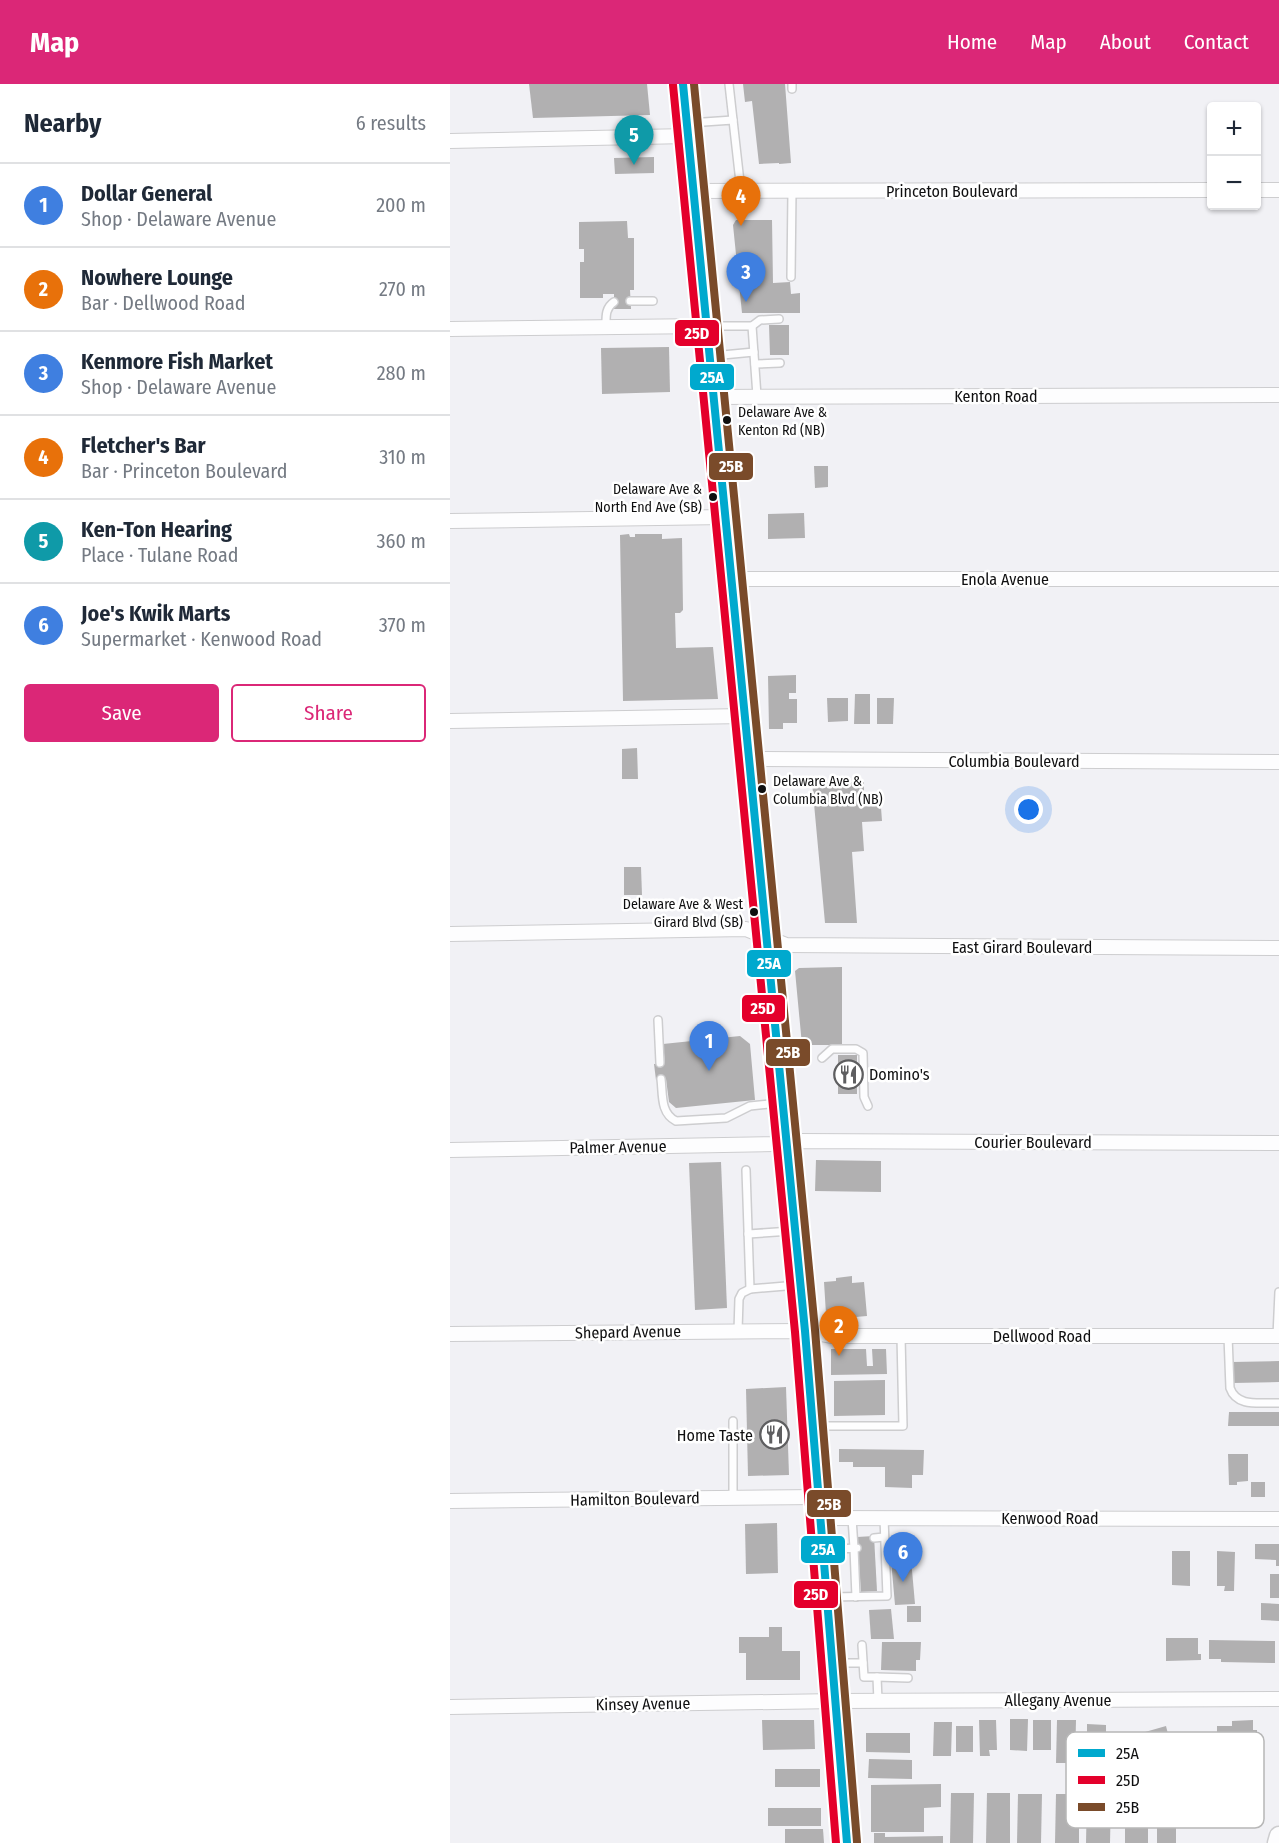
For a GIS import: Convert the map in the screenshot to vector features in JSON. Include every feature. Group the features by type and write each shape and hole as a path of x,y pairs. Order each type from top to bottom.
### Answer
{"main road":[{"path":"682,84 801,1285 847,1843"}],"street":[{"path":"450,141 687,130"},
{"name":"Princeton Boulevard","path":"693,191 1207,190"},
{"path":"1261,190 1279,190"},
{"path":"450,329 706,327"},
{"name":"Kenton Road","path":"713,397 1279,396"},
{"path":"450,521 725,517"},
{"name":"Enola Avenue","path":"731,579 1279,579"},
{"path":"450,721 744,716"},
{"name":"Columbia Boulevard","path":"749,759 1279,762"},
{"name":"East Girard Boulevard","path":"450,934 746,929 786,945 807,946 1279,948"},
{"name":"Courier Boulevard","path":"786,1143 869,1141 1279,1143"},
{"name":"Palmer Avenue","path":"450,1150 786,1143"},
{"name":"Shepard Avenue","path":"450,1334 805,1331"},
{"name":"Dellwood Road","path":"805,1331 831,1336 1278,1336"},
{"name":"Hamilton Boulevard","path":"450,1501 733,1498 820,1508"},
{"name":"Kenwood Road","path":"820,1508 852,1518 1279,1519"},
{"name":"Allegany Avenue","path":"836,1701 1279,1699"},
{"name":"Kinsey Avenue","path":"450,1707 836,1701"},
{"path":"1277,1843 1279,1836"}],"lane":[{"path":"729,84 741,191"},
{"path":"687,130 733,120"},
{"path":"791,277 792,191"},
{"path":"606,327 607,310 614,302"},
{"path":"630,302 652,302"},
{"path":"706,327 752,326 760,320 779,319"},
{"path":"752,326 757,396"},
{"path":"709,356 754,352"},
{"path":"755,364 780,363"},
{"path":"658,1020 660,1063"},
{"path":"822,1058 832,1049 856,1049 863,1053 864,1097 868,1106"},
{"path":"661,1079 664,1109 670,1118 676,1121 726,1118 750,1106 782,1103"},
{"path":"746,1170 750,1290"},
{"path":"748,1234 795,1231"},
{"path":"738,1331 739,1299 742,1293 750,1290 801,1285"},
{"path":"1278,1336 1279,1292"},
{"path":"814,1426 903,1426 901,1336"},
{"path":"1228,1336 1232,1394 1238,1400 1246,1402 1279,1403"},
{"path":"733,1420 733,1498"},
{"path":"852,1518 856,1548 856,1597"},
{"path":"828,1597 887,1596 884,1518"},
{"path":"874,1538 884,1537"},
{"path":"875,1547 885,1546"},
{"path":"823,1550 856,1548"},
{"path":"876,1570 886,1569"},
{"path":"862,1645 864,1677 908,1678"},
{"path":"833,1663 863,1663"},
{"path":"877,1677 878,1701"}],"building":[{"path":"529,84 647,84 650,115 533,118"},
{"path":"743,84 785,84 791,163 759,164 752,101 745,102"},
{"path":"654,157 654,173 615,174 614,158"},
{"path":"736,220 772,220 773,283 790,282 791,294 800,293 800,313 742,313 733,225"},
{"path":"627,221 628,238 634,238 634,290 630,290 631,309 614,309 614,294 603,294 603,298 580,298 580,262 584,262 584,249 579,249 579,222"},
{"path":"769,325 789,325 789,355 770,355"},
{"path":"669,347 670,392 602,394 601,348"},
{"path":"814,466 828,466 828,487 815,488"},
{"path":"804,513 805,538 768,539 768,514"},
{"path":"629,534 630,537 635,537 635,534 662,534 662,539 682,538 683,610 675,613 676,648 713,647 718,699 623,701 620,535"},
{"path":"796,675 796,693 789,693 789,699 797,699 797,723 783,723 783,729 769,729 768,676"},
{"path":"855,694 870,694 870,724 854,724"},
{"path":"827,698 848,698 848,721 828,722"},
{"path":"877,698 894,698 893,724 877,724"},
{"path":"637,748 638,779 622,779 622,749"},
{"path":"812,782 864,782 864,795 880,794 882,821 862,822 864,851 852,852 857,923 825,923"},
{"path":"624,867 641,867 642,895 624,895"},
{"path":"842,967 842,1045 802,1045 795,971 799,968"},
{"path":"740,1036 750,1044 755,1100 676,1108 669,1102 666,1079 656,1080 654,1064 665,1063 663,1044"},
{"name":"Domino's","path":"838,1055 857,1055 857,1094 838,1094"},
{"path":"816,1160 881,1161 881,1192 815,1191"},
{"path":"721,1162 727,1308 695,1310 689,1163"},
{"path":"852,1276 852,1283 864,1282 867,1316 844,1318 844,1312 826,1314 824,1282"},
{"path":"831,1349 866,1349 867,1366 873,1366 872,1349 886,1349 887,1374 831,1375"},
{"path":"1279,1361 1279,1382 1233,1383 1232,1362"},
{"path":"885,1380 885,1415 834,1416 834,1381"},
{"path":"786,1387 789,1475 748,1476 746,1389"},
{"path":"1229,1412 1279,1412 1279,1426 1228,1426"},
{"path":"839,1449 924,1450 923,1475 912,1475 912,1488 885,1487 885,1467 853,1467 853,1462 839,1462"},
{"path":"1228,1454 1248,1454 1248,1481 1229,1485"},
{"path":"1251,1482 1265,1482 1265,1497 1251,1497"},
{"path":"777,1523 778,1573 746,1574 745,1524"},
{"path":"874,1536 877,1591 861,1592 857,1537"},
{"path":"1255,1544 1279,1544 1279,1566 1276,1566 1276,1560 1255,1559"},
{"path":"1172,1551 1190,1551 1190,1586 1172,1585"},
{"path":"1217,1551 1235,1552 1234,1591 1224,1591 1225,1586 1217,1586"},
{"path":"911,1559 915,1604 895,1605 891,1560"},
{"path":"1270,1574 1279,1574 1279,1598 1270,1598"},
{"path":"1261,1603 1279,1604 1279,1621 1261,1620"},
{"path":"907,1606 921,1606 921,1622 907,1622"},
{"path":"891,1609 894,1639 871,1639 869,1610"},
{"path":"769,1627 782,1627 782,1651 800,1651 800,1680 746,1680 746,1653 739,1653 739,1637 769,1637"},
{"path":"1166,1638 1198,1638 1198,1654 1201,1654 1201,1660 1166,1661"},
{"path":"1209,1640 1275,1641 1275,1663 1221,1662 1221,1659 1209,1659"},
{"path":"882,1642 921,1642 920,1660 916,1660 916,1671 881,1670"},
{"path":"1010,1719 1028,1719 1027,1751 1010,1750"},
{"path":"762,1720 814,1720 815,1749 763,1750"},
{"path":"979,1720 996,1720 997,1750 989,1750 990,1756 980,1756"},
{"path":"1033,1720 1051,1720 1051,1750 1033,1750"},
{"path":"1057,1720 1076,1720 1076,1732 1066,1732 1066,1763 1056,1763"},
{"path":"1253,1720 1253,1730 1257,1732 1217,1732 1217,1726 1232,1726 1232,1721"},
{"path":"934,1722 952,1722 951,1756 933,1756"},
{"path":"1087,1724 1106,1725 1106,1732 1087,1732"},
{"path":"956,1726 973,1726 973,1752 956,1752"},
{"path":"1166,1726 1168,1732 1145,1732"},
{"path":"866,1733 910,1733 910,1753 866,1752"},
{"path":"869,1759 912,1760 912,1779 868,1778"},
{"path":"775,1769 820,1769 820,1787 775,1787"},
{"path":"941,1784 941,1807 924,1808 924,1832 871,1832 871,1785"},
{"path":"951,1793 974,1793 973,1843 950,1843"},
{"path":"987,1793 1010,1793 1010,1843 986,1843"},
{"path":"1018,1794 1042,1794 1041,1843 1017,1843"},
{"path":"1056,1794 1066,1794 1066,1828 1079,1828 1079,1843 1055,1843"},
{"path":"768,1808 821,1808 821,1826 768,1826"},
{"path":"1086,1828 1110,1828 1110,1843 1086,1843"},
{"path":"1125,1828 1148,1828 1148,1843 1125,1843"},
{"path":"1157,1828 1176,1828 1176,1843 1157,1843"},
{"path":"785,1829 823,1829 824,1843 785,1843"},
{"path":"874,1833 885,1833 885,1837 943,1836 943,1843 874,1843"}],"transit line":[{"name":"25A","path":"683,84 805,1331 847,1843"},
{"name":"25B","path":"694,84 815,1330 857,1842"},
{"name":"25D","path":"673,85 795,1332 836,1843"}],"place":[{"name":"Ken-Ton Hearing","path":"634,165"},
{"name":"Fletcher's Bar","path":"741,226"},
{"name":"Kenmore Fish Market","path":"746,302"},
{"name":"Delaware Ave & Kenton Rd (NB)","path":"727,420"},
{"name":"Delaware Ave & North End Ave (SB)","path":"713,497"},
{"name":"Delaware Ave & Columbia Blvd (NB)","path":"762,789"},
{"name":"Delaware Ave & West Girard Blvd (SB)","path":"754,912"},
{"name":"Dollar General","path":"709,1071"},
{"name":"Domino's","path":"848,1074"},
{"name":"Nowhere Lounge","path":"839,1356"},
{"name":"Home Taste","path":"774,1435"},
{"name":"Joe's Kwik Marts","path":"903,1582"}]}
